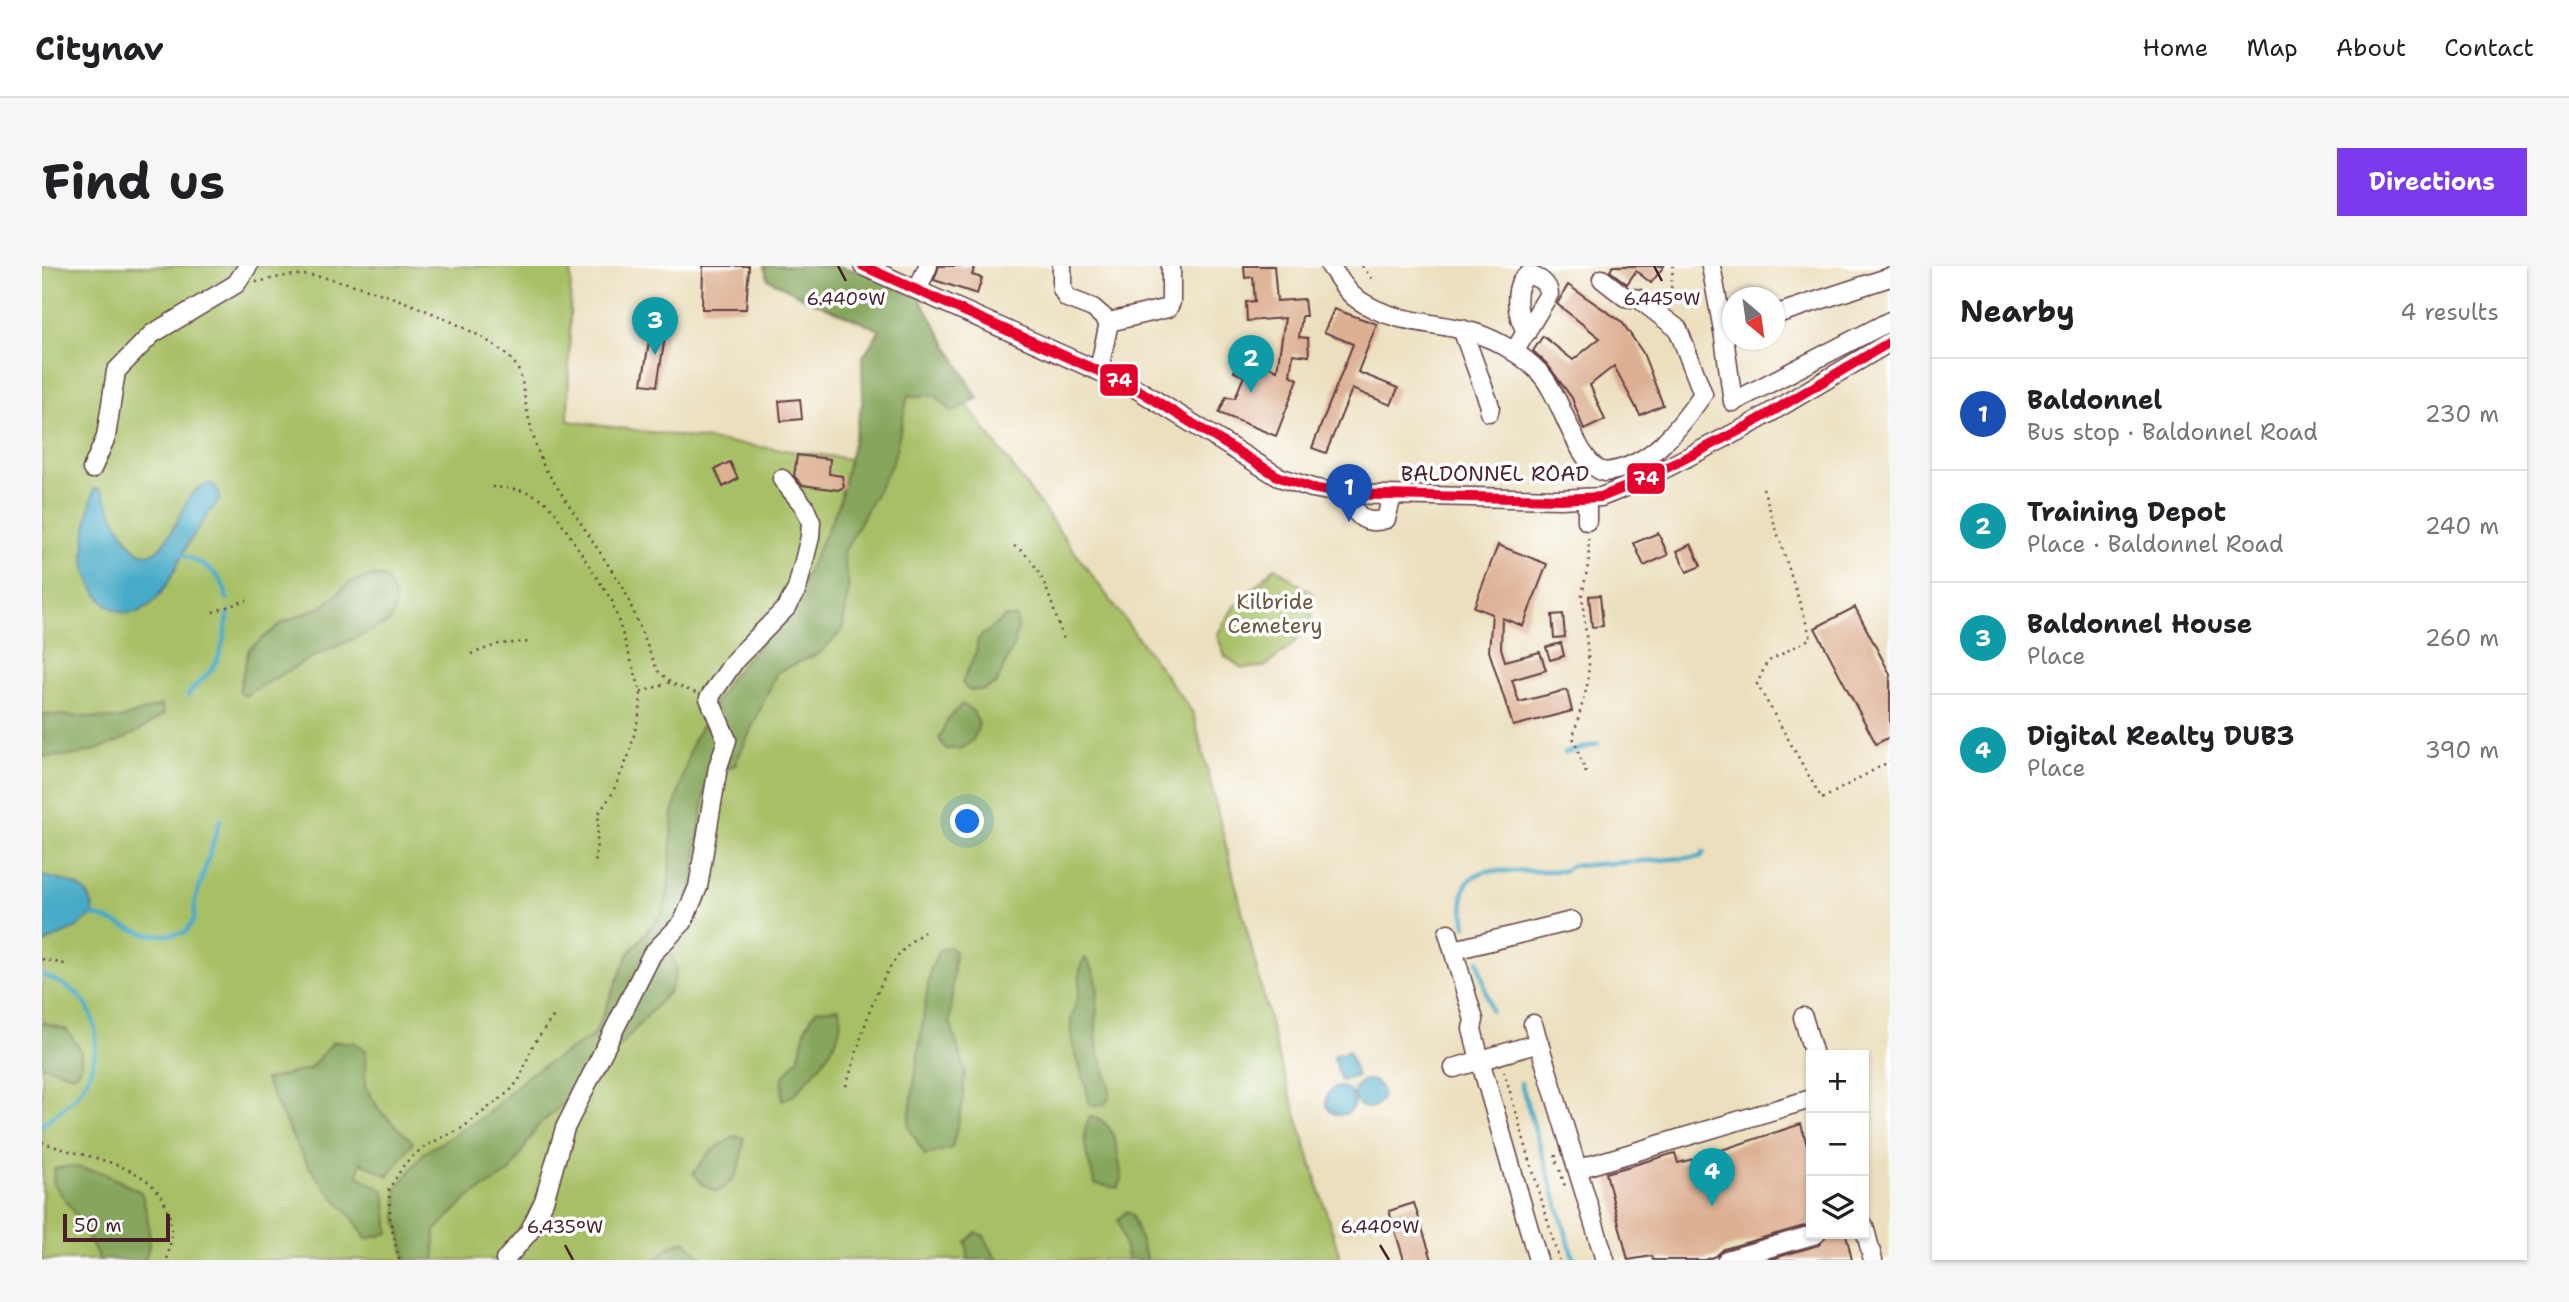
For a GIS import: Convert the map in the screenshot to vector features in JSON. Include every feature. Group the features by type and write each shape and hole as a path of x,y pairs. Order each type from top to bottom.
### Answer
{"street":[{"path":"92,469 106,437 116,371 152,334 236,284 248,266"},
{"name":"BALDONNEL ROAD","path":"863,266 1099,370 1170,407 1279,477 1312,488 1344,494 1587,498 1613,493 1688,458 1890,342"},
{"path":"918,289 928,266"},
{"path":"1062,266 1062,289 1068,298 1093,308 1109,322"},
{"path":"1109,322 1168,308 1171,302 1171,266"},
{"path":"1330,266 1355,298 1384,313 1405,321 1462,329 1514,352 1540,373 1589,464 1604,472 1625,467 1650,454 1676,434 1703,394 1730,386"},
{"path":"1711,266 1722,306"},
{"path":"1785,310 1890,277"},
{"path":"1602,279 1625,297 1639,299 1678,329 1703,394"},
{"path":"1729,350 1730,386 1734,402 1890,321"},
{"path":"1099,370 1109,322"},
{"path":"1462,329 1490,406 1489,412"},
{"path":"1514,352 1527,332"},
{"path":"505,1260 534,1221 544,1201 565,1128 652,954 683,922 698,887 718,767 727,740 709,698 736,659 787,607 797,589 810,537 811,522 804,506 782,479"},
{"path":"1344,494 1357,516 1364,521 1386,519 1392,496"},
{"path":"1587,498 1587,521"},
{"path":"1538,1260 1480,1060 1472,1029 1474,1020 1451,942 1572,921"},
{"path":"1803,1017 1813,1050"},
{"path":"1533,1024 1605,1260"},
{"path":"1454,1068 1539,1043"},
{"path":"1578,1169 1806,1101"},
{"path":"1727,1260 1806,1237"},
{"path":"1867,1239 1873,1260"}],"path":[{"path":"1362,266 1375,282"},
{"path":"1656,312 1671,289 1673,266"},
{"path":"236,284 304,275 326,278 428,310 500,349 513,360 520,373 535,446 544,467 624,589 650,660 671,682 709,698"},
{"path":"492,486 534,494 544,499 554,511 612,601 641,692 640,711 629,755 612,794 599,813 595,866"},
{"path":"1763,488 1811,638 1768,662 1757,684 1822,799 1890,761"},
{"path":"1586,774 1573,737 1587,687 1589,665 1582,595 1589,559 1587,521"},
{"path":"1014,545 1035,569 1064,640"},
{"path":"213,612 247,600"},
{"path":"471,654 499,644 531,642"},
{"path":"641,692 671,682"},
{"path":"846,1086 884,978 901,948 924,932"},
{"path":"42,959 69,965"},
{"path":"399,1260 390,1219 389,1189 400,1172 425,1146 462,1128 510,1091 519,1080 533,1045 555,1014"},
{"path":"1499,1054 1559,1260"},
{"path":"42,1142 64,1151 114,1161 138,1175 160,1194 171,1228 167,1260"}],"green space":[{"path":"42,266 571,266 568,421 872,462 918,338 1193,713 1278,1055 1341,1260 42,1260"},
{"path":"764,266 838,266 875,276 919,297 978,398 952,412 936,396 908,396 893,462 843,554 849,588 842,631 820,653 777,672 735,765 707,776 692,889 668,946 677,969 671,989 605,1063 583,1072 578,1090 537,1127 510,1172 468,1198 435,1231 435,1260 406,1260 397,1217 397,1188 424,1153 486,1115 530,1074 594,1035 629,953 662,913 668,893 673,813 692,743 730,678 791,608 839,504 863,400 862,358 880,330 768,279"},
{"name":"Kilbride Cemetery","path":"1275,567 1313,594 1311,623 1290,647 1264,667 1242,668 1225,656 1217,635 1234,607"},
{"path":"375,575 385,578 394,594 395,604 390,622 311,658 244,696 239,690 249,649 282,623 325,605 350,582"},
{"path":"1005,617 1016,617 1018,629 996,684 983,690 968,690 962,683 976,652 978,639"},
{"path":"962,704 973,711 979,724 973,740 963,748 946,749 939,739 948,719"},
{"path":"161,705 164,714 122,740 75,755 42,756 42,714 120,719"},
{"path":"948,947 955,951 950,1022 965,1070 962,1106 952,1148 925,1155 908,1126 930,971 939,950"},
{"path":"1085,958 1092,968 1098,988 1097,1044 1110,1087 1107,1102 1102,1106 1089,1104 1071,1032 1080,970"},
{"path":"839,1008 839,1032 827,1056 793,1096 782,1100 783,1077 799,1057 806,1027 816,1010"},
{"path":"42,1022 67,1030 81,1051 81,1067 73,1075 42,1065"},
{"path":"333,1042 353,1042 366,1050 365,1086 380,1111 413,1142 389,1176 361,1162 358,1176 385,1191 389,1233 366,1239 308,1165 265,1080 309,1069"},
{"path":"1090,1117 1106,1124 1115,1141 1122,1180 1118,1188 1095,1184 1085,1141"},
{"path":"735,1136 744,1138 738,1169 731,1181 717,1192 702,1184 693,1173 711,1151"},
{"path":"69,1166 101,1172 141,1192 149,1236 144,1260 100,1260 72,1209 53,1183 54,1169"},
{"path":"1127,1211 1132,1215 1147,1260 1128,1260 1118,1219"},
{"path":"976,1232 984,1236 997,1260 969,1260 966,1242"},
{"path":"685,1241 705,1260 654,1260 672,1245"}],"water":[{"path":"212,483 219,492 219,500 191,538 170,580 155,600 144,609 133,613 123,613 104,601 90,581 84,551 94,489 100,489 130,543 141,552 151,553 168,538 193,493 201,486"},
{"path":"42,876 69,882 84,890 92,905 93,915 74,929 42,944"},
{"path":"1349,1051 1357,1076 1341,1081 1333,1056"},
{"path":"1368,1080 1378,1084 1382,1094 1378,1104 1368,1108 1358,1104 1354,1094 1358,1084"},
{"path":"1340,1087 1350,1091 1354,1101 1350,1111 1340,1115 1330,1111 1326,1101 1330,1091"}],"building":[{"path":"703,266 749,266 746,309 702,309"},
{"path":"939,266 975,266 972,275 982,278 977,294 934,280"},
{"path":"1244,266 1274,266 1277,301 1304,299 1306,316 1302,316 1299,337 1308,338 1309,356 1293,354 1290,375 1298,379 1276,436 1219,413 1226,397 1235,398 1244,376 1234,372 1241,355 1277,370 1285,318 1247,321 1246,302 1255,301 1253,277 1245,278"},
{"path":"1613,266 1664,266 1651,283 1636,271 1627,284 1610,271"},
{"path":"1568,285 1622,322 1643,353 1663,405 1640,415 1614,366 1590,385 1605,420 1584,430 1572,398 1547,364 1533,351 1543,336 1573,360 1600,338 1557,304"},
{"path":"1334,309 1377,324 1358,372 1398,388 1391,405 1352,389 1326,453 1312,448 1353,344 1324,332"},
{"path":"652,323 667,325 657,386 642,384"},
{"path":"800,399 802,419 781,421 779,401"},
{"path":"797,455 830,459 829,474 842,476 844,487 838,490 802,485 794,476"},
{"path":"730,462 738,479 723,487 715,469"},
{"path":"1658,533 1668,555 1644,566 1634,543"},
{"path":"1691,544 1701,566 1687,572 1677,551"},
{"path":"1498,545 1547,564 1523,626 1502,618 1501,648 1505,661 1540,652 1546,670 1512,680 1519,702 1567,690 1572,711 1513,726 1489,651 1492,614 1474,607"},
{"path":"1600,595 1603,626 1592,627 1589,596"},
{"path":"1855,607 1890,674 1890,737 1876,744 1815,628"},
{"path":"1563,614 1565,637 1554,638 1552,615"},
{"path":"1561,643 1564,656 1550,660 1546,647"},
{"path":"1801,1124 1806,1142 1806,1225 1724,1249 1705,1260 1653,1260 1652,1256 1628,1260 1606,1173 1675,1153 1678,1163"},
{"path":"1414,1203 1432,1260 1404,1260 1389,1211"},
{"path":"1823,1239 1847,1239 1852,1260 1768,1260 1819,1245"}],"waterway":[{"path":"183,555 199,562 218,576 227,599"},
{"path":"188,695 217,660 229,611"},
{"path":"1565,753 1598,744"},
{"path":"93,915 149,934 172,935 186,932 194,919 195,901 220,820"},
{"path":"1466,926 1463,900 1466,886 1470,880 1486,871 1564,871 1571,866 1701,857 1704,852"},
{"path":"1478,960 1491,1011"},
{"path":"42,974 72,990 85,1003 95,1028 96,1041 91,1068 79,1092 42,1125"},
{"path":"1521,1083 1574,1260"}],"transit line":[{"name":"74","path":"863,266 1132,386 1279,477 1312,488 1344,494 1560,499 1601,497 1641,481 1746,427 1890,342"}],"place":[{"name":"Baldonnel House","path":"655,355"},
{"name":"Training Depot","path":"1251,393"},
{"name":"Baldonnel","path":"1349,522"},
{"name":"Digital Realty DUB3","path":"1712,1206"}]}
